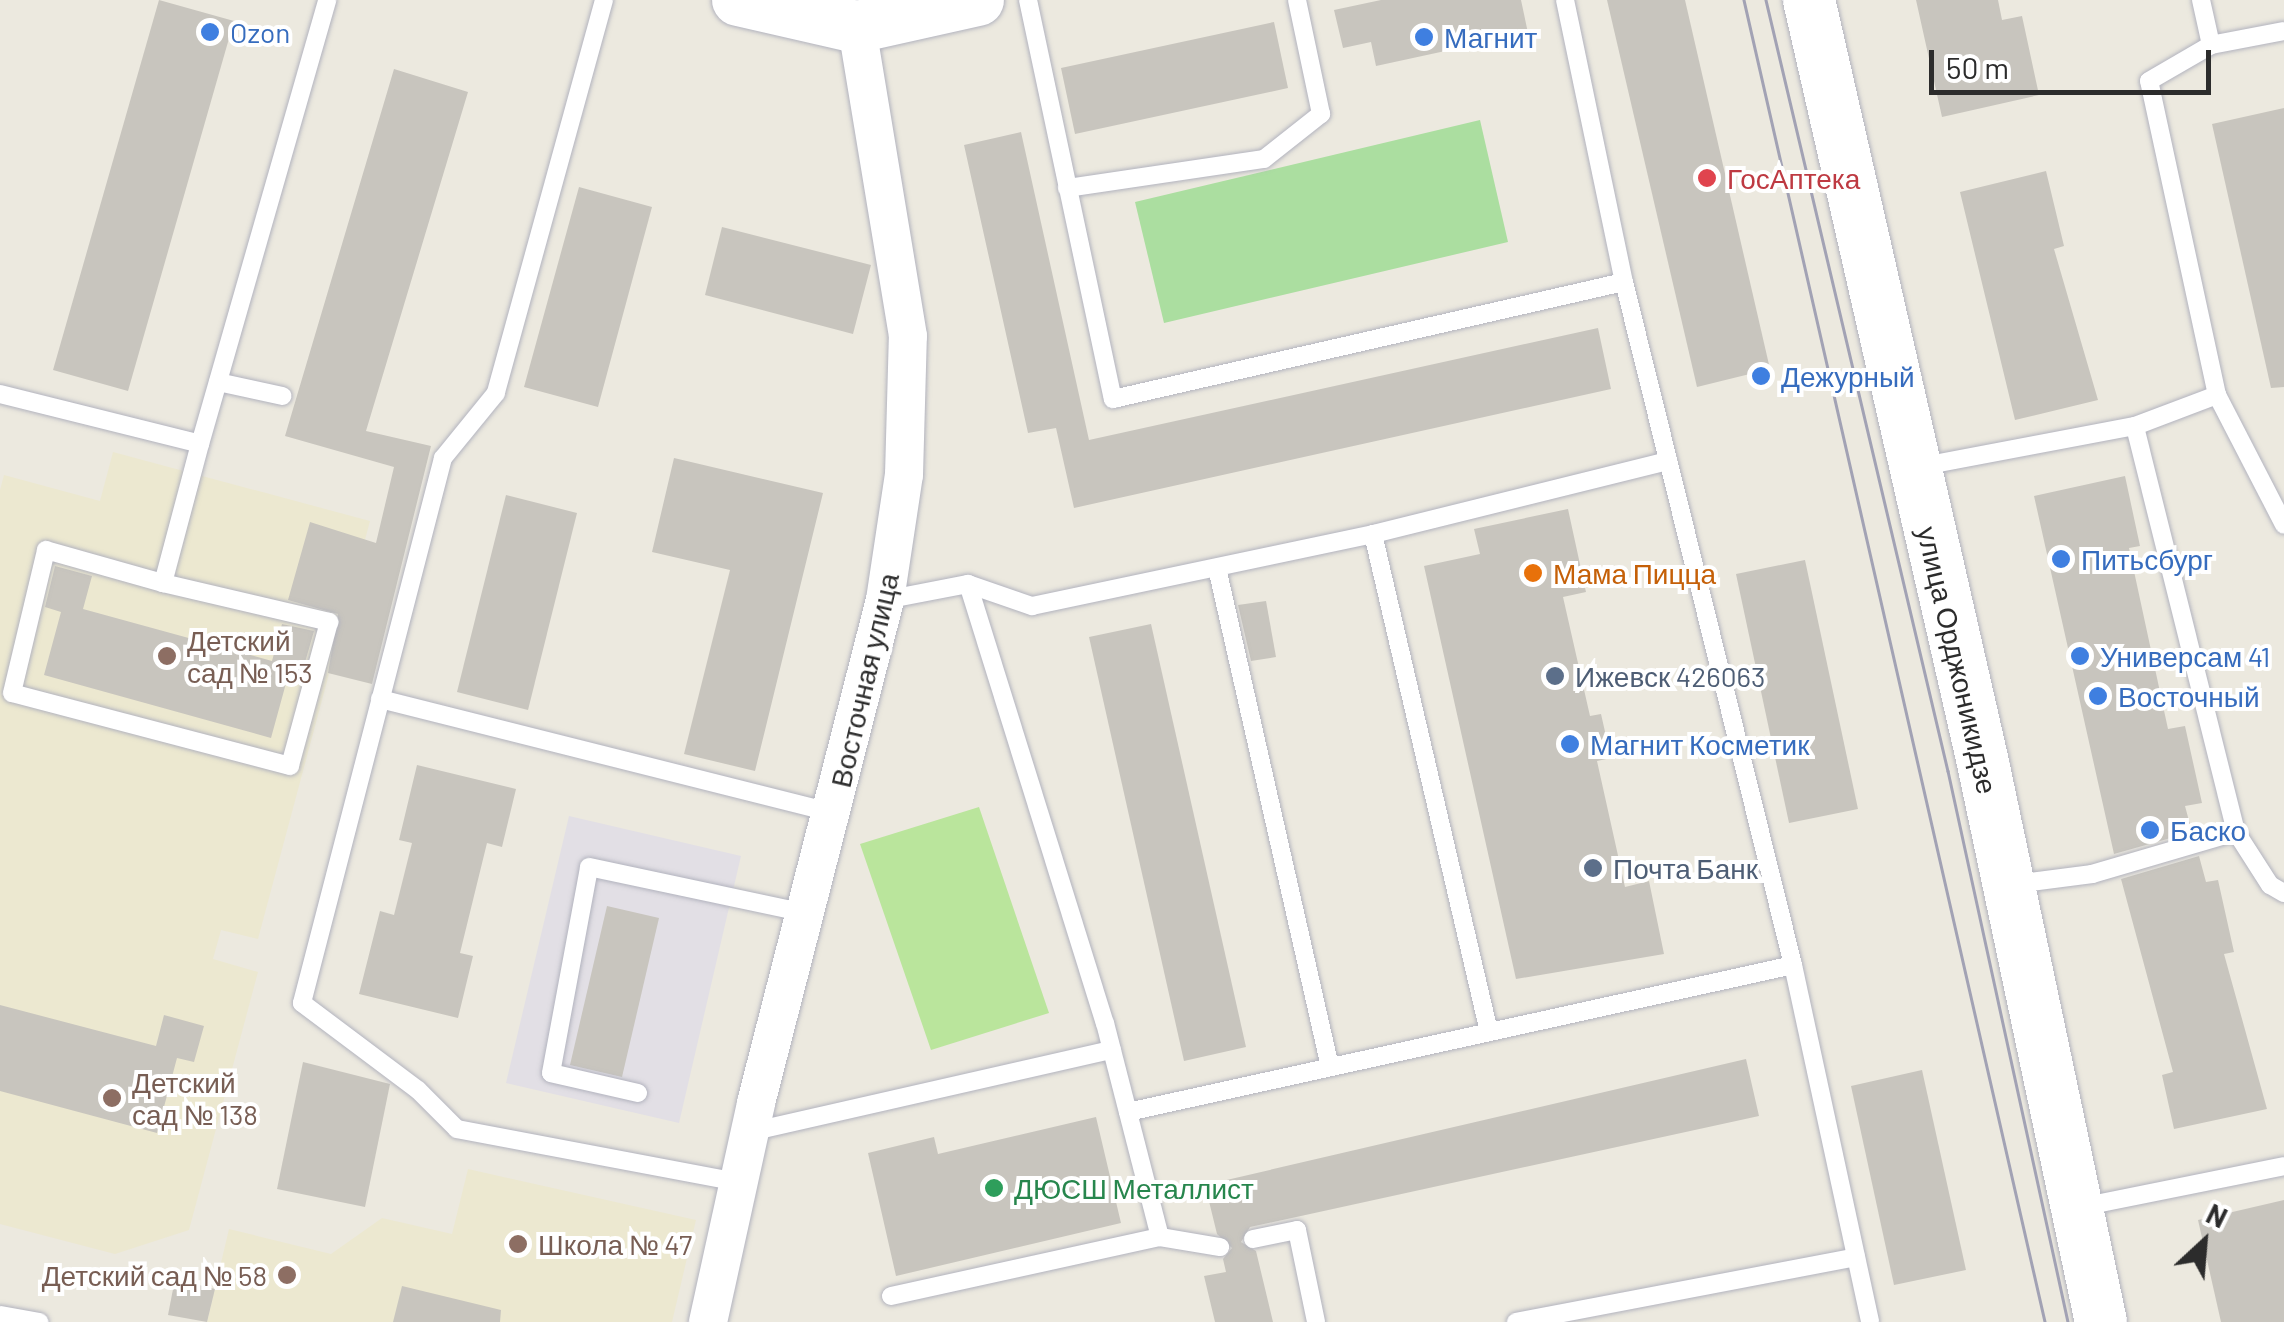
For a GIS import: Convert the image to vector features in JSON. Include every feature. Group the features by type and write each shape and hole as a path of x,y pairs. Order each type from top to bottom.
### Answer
{"main road":[{"path":"738,0 857,27 978,0"},
{"name":"улица Орджоникидзе","path":"1809,0 1984,763 2004,886 2101,1322"}],"street":[{"name":"Восточная улица","path":"718,1314 738,1182 885,600 904,475 908,336 857,27"}],"lane":[{"path":"163,583 327,0"},
{"path":"604,0 496,394 443,458 302,1003 418,1090 456,1129 738,1182"},
{"path":"1028,0 1113,398 1624,282"},
{"path":"1067,188 1264,159 1321,114 1297,0"},
{"path":"1565,0 1624,282 1793,965 1870,1322"},
{"path":"2201,0 2212,45"},
{"path":"2284,31 2212,45 2149,80 2218,396 2284,525"},
{"path":"218,382 283,396"},
{"path":"0,394 200,444"},
{"path":"1914,468 2135,426 2218,396"},
{"path":"2135,426 2236,832 2270,885 2284,893"},
{"path":"885,600 968,584 1032,606 1373,534 1668,461"},
{"path":"1373,534 1489,1032"},
{"path":"46,550 163,583 329,622 290,766 12,693 46,550"},
{"path":"1217,568 1330,1067"},
{"path":"968,584 1112,1050 1160,1238"},
{"path":"380,699 834,813"},
{"path":"2004,886 2092,874 2236,832"},
{"path":"638,1093 551,1073 589,867 807,913"},
{"path":"1128,1112 1793,965"},
{"path":"750,1132 1112,1050"},
{"path":"2075,1208 2284,1166"},
{"path":"1253,1239 1297,1230 1316,1322"},
{"path":"891,1296 1160,1238 1220,1247"},
{"path":"1516,1322 1856,1258"},
{"path":"0,1315 40,1322"}],"shaded area":[{"path":"113,452 370,521 258,939 221,930 213,959 258,972 189,1230 115,1254 0,1224 0,490 4,475 100,501"},
{"path":"569,816 741,856 679,1123 506,1083"},
{"name":"Школа № 47","path":"468,1169 696,1220 672,1322 207,1322 229,1229 331,1254 382,1218 452,1234"}],"green space":[{"path":"1480,120 1508,242 1164,323 1135,202"},
{"path":"979,807 1049,1013 931,1050 860,844"}],"building":[{"path":"159,0 234,21 128,391 53,370"},
{"name":"Магнит","path":"1381,0 1521,0 1528,33 1376,66 1371,42 1343,48 1334,10"},
{"path":"1607,0 1685,0 1770,369 1697,387"},
{"path":"1916,0 1998,0 2002,20 2022,16 2039,95 1942,117"},
{"path":"1274,22 1288,88 1075,134 1061,68"},
{"path":"394,69 468,92 366,431 431,446 372,684 328,673 338,614 288,600 310,522 376,543 394,467 285,436"},
{"path":"2284,108 2284,387 2271,388 2212,124"},
{"path":"1021,132 1089,440 1598,328 1611,389 1074,508 1056,428 1028,433 964,145"},
{"path":"2046,171 2064,246 2054,249 2098,400 2015,420 1960,192"},
{"path":"579,187 652,207 598,407 524,387"},
{"path":"722,227 871,265 853,334 705,295"},
{"path":"674,458 823,493 755,771 684,754 730,570 652,552"},
{"path":"2125,476 2140,546 2129,548 2168,729 2185,726 2202,803 2185,806 2192,832 2114,854 2034,496"},
{"path":"506,495 577,513 528,710 457,692"},
{"path":"1568,509 1586,592 1563,597 1590,716 1601,714 1611,758 1597,761 1625,887 1649,881 1664,954 1516,979 1424,566 1480,554 1474,529"},
{"path":"1805,560 1858,809 1789,823 1736,574"},
{"path":"55,566 92,576 83,609 272,661 282,624 314,631 300,680 288,676 271,738 44,675 61,612 45,607"},
{"path":"1266,601 1276,657 1251,661 1238,605"},
{"path":"1151,624 1246,1047 1184,1061 1089,637"},
{"path":"417,765 516,789 502,847 487,843 460,953 473,956 458,1018 359,994 380,911 394,915 412,843 399,840"},
{"path":"2199,856 2206,882 2218,880 2234,952 2224,954 2267,1109 2174,1129 2162,1075 2173,1072 2121,879"},
{"path":"607,906 659,918 622,1077 570,1065"},
{"path":"0,1005 156,1046 164,1015 204,1026 194,1062 177,1058 157,1133 0,1091"},
{"path":"1746,1059 1759,1116 1250,1227 1241,1242 1256,1251 1273,1322 1215,1322 1204,1276 1226,1272 1223,1259 1232,1248 1217,1234 1205,1185"},
{"path":"303,1062 390,1084 365,1207 277,1189"},
{"path":"1922,1070 1966,1270 1894,1285 1851,1086"},
{"name":"ДЮСШ Металлист","path":"1096,1117 1121,1223 896,1276 868,1153 934,1137 938,1154"},
{"path":"2284,1200 2284,1322 2221,1322 2198,1220"},
{"path":"175,1279 215,1289 207,1322 168,1315"},
{"path":"402,1286 501,1310 500,1322 393,1322"}],"tram line":[{"path":"1744,0 2045,1322"},
{"path":"1766,0 1948,771 2068,1322"}],"place":[{"name":"Ozon","path":"210,32"},
{"name":"Магнит","path":"1424,37"},
{"name":"ГосАптека","path":"1707,178"},
{"name":"Дежурный","path":"1761,376"},
{"name":"Питьсбург","path":"2061,559"},
{"name":"Мама Пицца","path":"1533,573"},
{"name":"Детский сад № 153","path":"167,656"},
{"name":"Универсам 41","path":"2080,656"},
{"name":"Ижевск 426063","path":"1555,676"},
{"name":"Восточный","path":"2098,696"},
{"name":"Магнит Косметик","path":"1570,744"},
{"name":"Баско","path":"2150,830"},
{"name":"Почта Банк","path":"1593,868"},
{"name":"Детский сад № 138","path":"112,1098"},
{"name":"ДЮСШ Металлист","path":"994,1188"},
{"name":"Школа № 47","path":"518,1244"},
{"name":"Детский сад № 58","path":"287,1275"}]}
